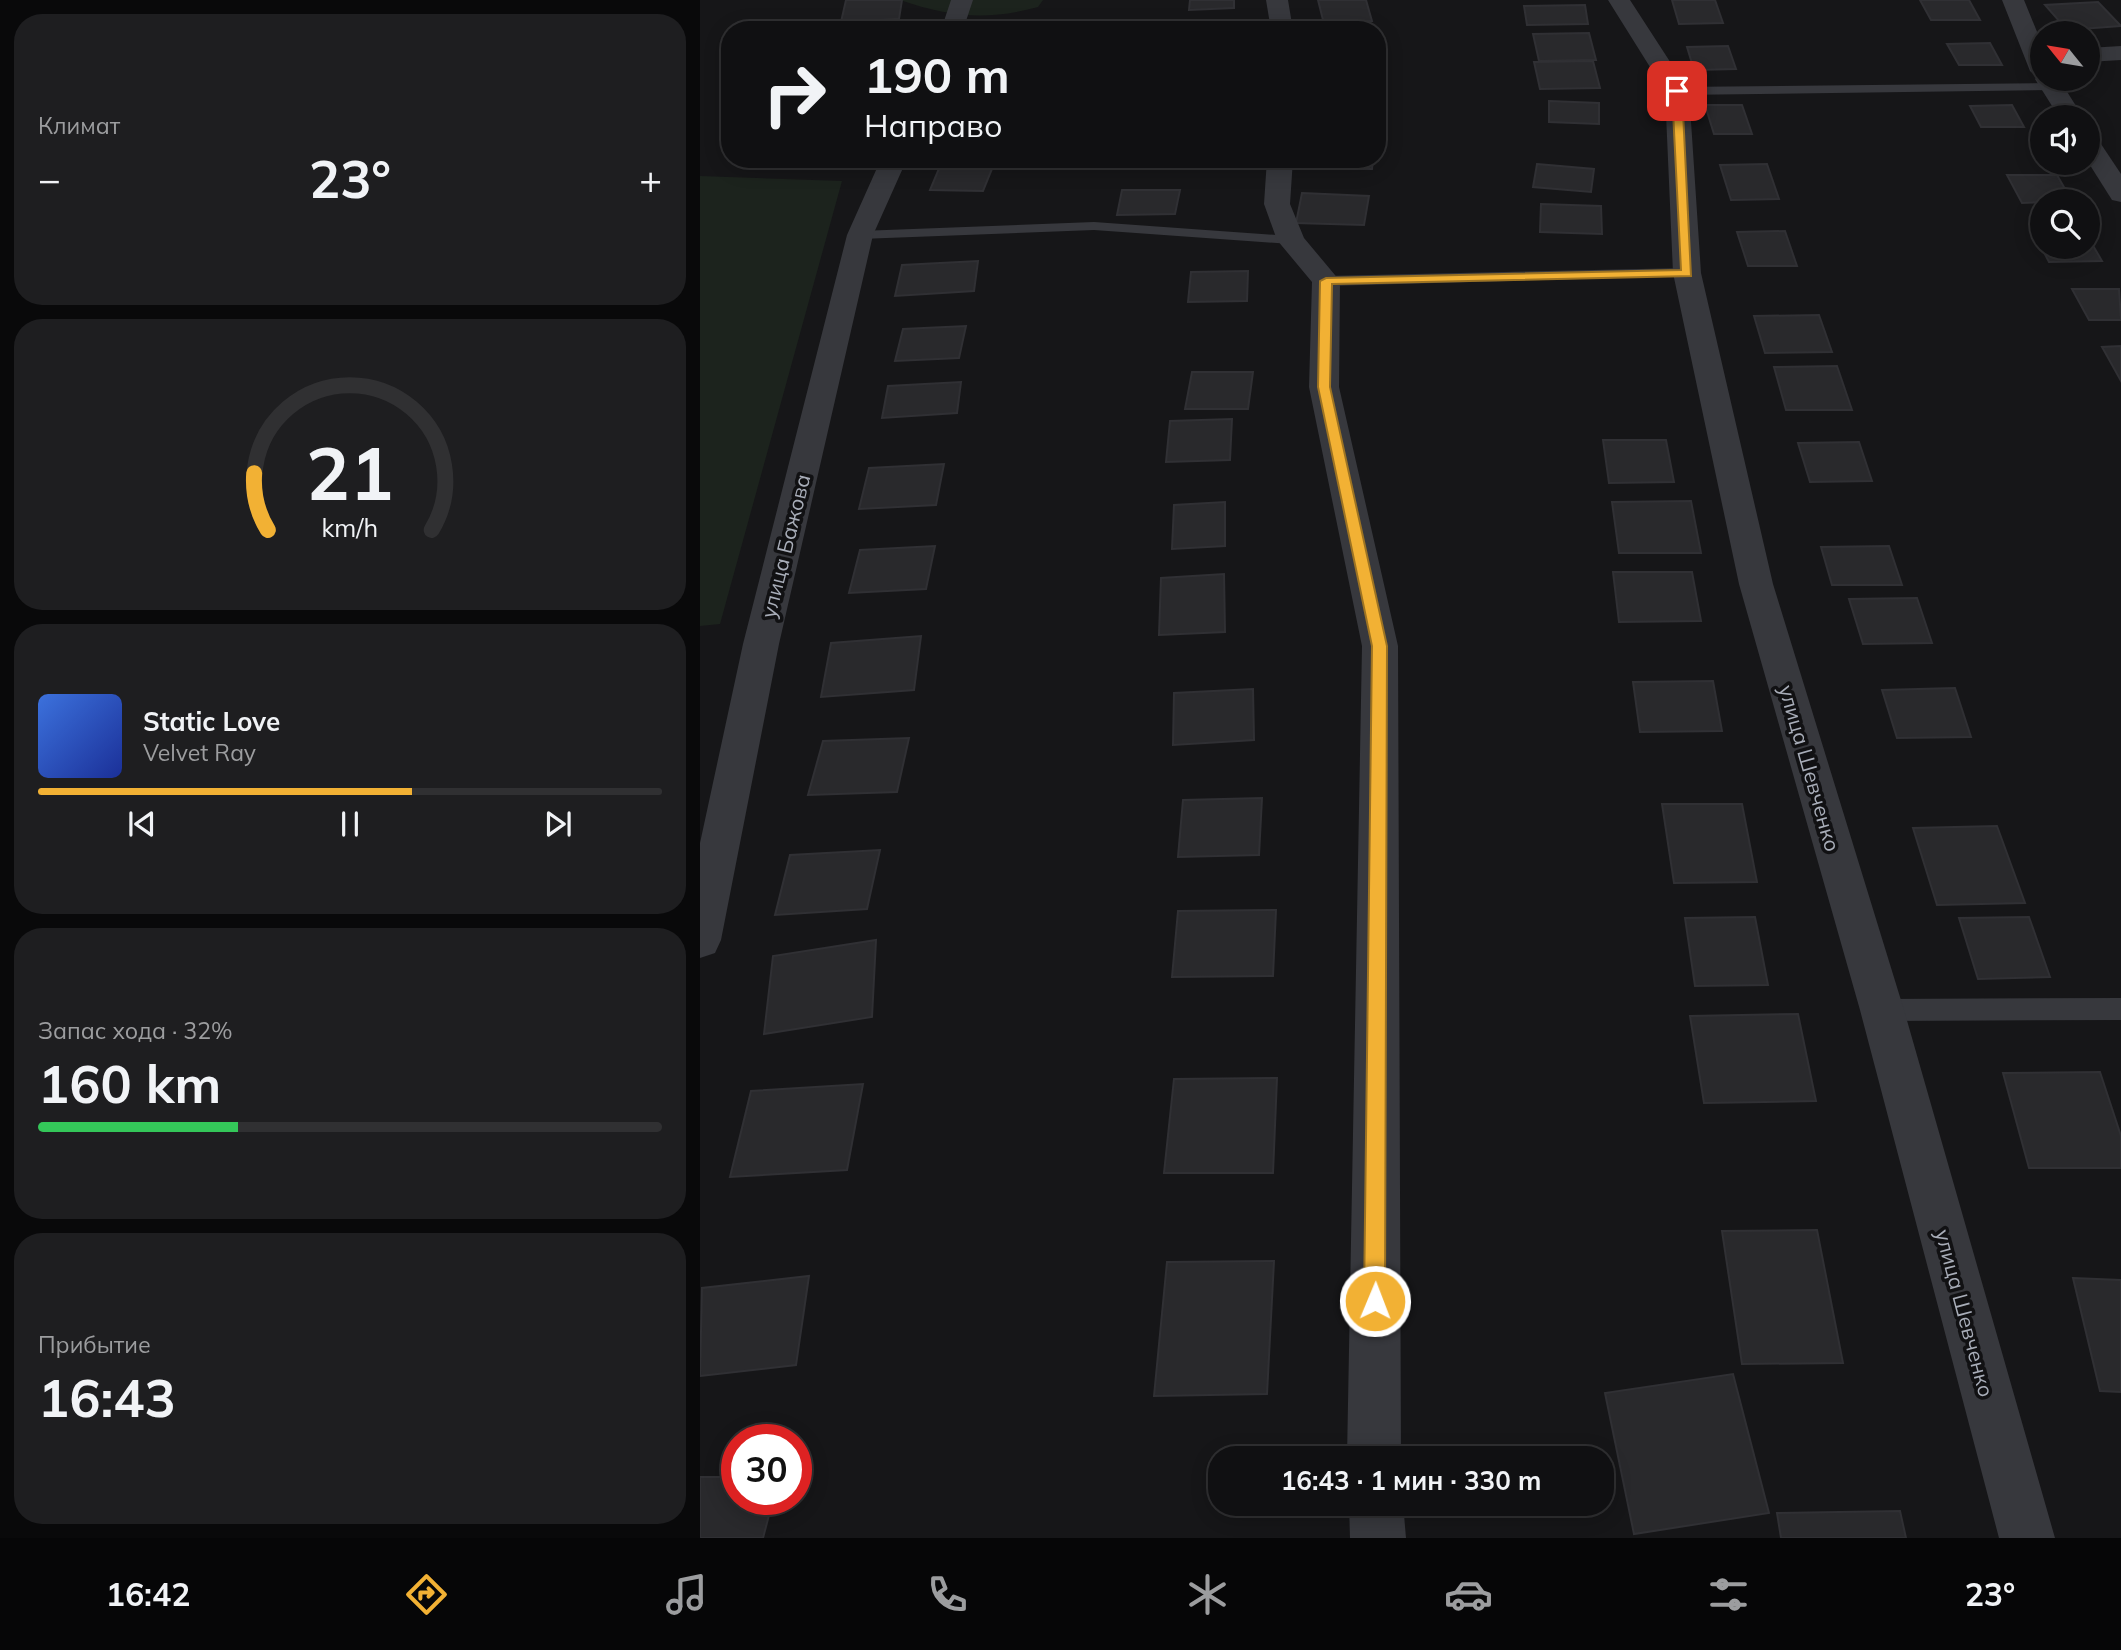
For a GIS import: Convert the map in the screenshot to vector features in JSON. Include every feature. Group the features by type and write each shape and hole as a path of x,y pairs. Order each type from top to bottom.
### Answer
{"street":[{"path":"1278,0 1281,21"},
{"name":"улица Шевченко","path":"1619,0 1677,91 1687,273 1756,584 1882,1010 2027,1538"},
{"path":"2013,0 2030,40"},
{"path":"955,21 962,3"},
{"path":"2100,54 2121,53"},
{"path":"2100,162 2121,194"},
{"name":"улица Бажова","path":"700,940 761,644 860,235 890,168"},
{"path":"1279,168 1277,204 1290,240 1326,281 1324,387 1380,646 1374,1446"},
{"path":"1377,1516 1378,1538"}],"lane":[{"path":"1677,91 2030,71"},
{"path":"860,235 1094,226 1290,240"},
{"path":"1326,281 1687,273"},
{"path":"1882,1010 2121,1009"}],"shaded area":[{"path":"900,0 1043,0 1038,7 1019,11 969,15 935,10"},
{"path":"700,176 842,181 720,624 700,626"}],"building":[{"path":"846,0 902,0 899,19 841,21"},
{"path":"1190,0 1234,0 1234,8 1189,10"},
{"path":"1318,0 1366,0 1372,21 1323,21"},
{"path":"1672,0 1715,0 1723,23 1679,24"},
{"path":"1920,0 1969,0 1980,20 1931,20"},
{"path":"2098,2 2121,26 2100,28 2100,21 2059,21 2045,5"},
{"path":"1585,5 1588,24 1527,25 1524,6"},
{"path":"1589,33 1596,60 1539,61 1533,34"},
{"path":"1990,43 2002,65 1959,65 1947,44"},
{"path":"1728,46 1736,69 1694,70 1687,47"},
{"path":"1593,61 1600,88 1540,89 1534,62"},
{"path":"1549,101 1599,103 1599,124 1549,122"},
{"path":"1705,105 1742,105 1752,134 1714,134"},
{"path":"2012,105 2024,127 1981,127 1970,106"},
{"path":"1537,164 1594,169 1591,192 1533,187"},
{"path":"1767,164 1779,199 1731,200 1720,165"},
{"path":"939,168 992,168 983,191 930,190"},
{"path":"1299,168 1372,168 1372,169"},
{"path":"2007,175 2057,175 2065,189 2030,189 2030,203 2022,203"},
{"path":"1122,190 1180,190 1175,214 1117,215"},
{"path":"1302,193 1369,196 1364,225 1296,223"},
{"path":"1541,204 1601,206 1602,234 1540,232"},
{"path":"1785,231 1797,266 1748,266 1737,232"},
{"path":"2100,258 2102,261 2049,262 2047,259"},
{"path":"978,261 974,291 895,296 902,265"},
{"path":"1248,271 1247,301 1188,302 1191,272"},
{"path":"2072,289 2119,289 2121,320 2089,320"},
{"path":"1819,315 1832,352 1765,353 1754,316"},
{"path":"966,326 959,358 895,361 903,329"},
{"path":"2121,346 2121,381 2102,347"},
{"path":"1837,366 1852,410 1786,410 1774,367"},
{"path":"1192,372 1253,372 1248,409 1185,409"},
{"path":"961,382 957,413 882,418 888,386"},
{"path":"1232,419 1230,460 1166,462 1170,421"},
{"path":"1603,440 1666,440 1674,482 1609,483"},
{"path":"1859,442 1872,481 1810,482 1798,443"},
{"path":"944,464 936,505 859,509 869,468"},
{"path":"1691,501 1701,553 1619,553 1612,502"},
{"path":"1225,502 1225,546 1172,549 1174,505"},
{"path":"935,546 926,589 849,593 860,550"},
{"path":"1889,546 1902,585 1832,585 1821,547"},
{"path":"1613,572 1692,572 1701,621 1619,622"},
{"path":"1224,574 1225,632 1159,635 1161,578"},
{"path":"1917,598 1932,643 1863,644 1849,599"},
{"path":"921,636 914,690 821,697 831,643"},
{"path":"1713,681 1722,731 1640,732 1633,682"},
{"path":"1955,688 1971,737 1897,738 1882,690"},
{"path":"1253,689 1254,740 1173,745 1174,693"},
{"path":"909,738 897,792 808,795 823,741"},
{"path":"1262,798 1259,855 1178,857 1183,800"},
{"path":"1662,804 1742,804 1757,882 1674,883"},
{"path":"1997,826 2025,903 1937,905 1913,828"},
{"path":"880,850 867,909 775,915 790,855"},
{"path":"1276,910 1273,976 1172,977 1178,911"},
{"path":"1755,917 1768,985 1695,986 1685,918"},
{"path":"2029,917 2050,977 1978,979 1959,918"},
{"path":"876,940 872,1017 764,1034 773,956"},
{"path":"1798,1014 1816,1101 1704,1103 1690,1016"},
{"path":"2100,1072 2121,1136 2121,1168 2029,1168 2003,1073"},
{"path":"1277,1078 1273,1173 1164,1173 1174,1079"},
{"path":"863,1084 847,1170 730,1177 751,1091"},
{"path":"1817,1230 1843,1363 1742,1364 1722,1231"},
{"path":"1274,1261 1267,1394 1154,1396 1167,1262"},
{"path":"809,1276 796,1365 700,1376 702,1288"},
{"path":"2073,1278 2121,1280 2121,1392 2100,1391"},
{"path":"1733,1374 1769,1513 1634,1534 1605,1393"},
{"path":"700,1477 721,1477 721,1515 769,1515 763,1538 700,1538"},
{"path":"1900,1511 1906,1538 1781,1538 1777,1513"}],"route":[{"path":"1375,1301 1380,646 1324,387 1326,281 1687,273 1677,91"}]}
